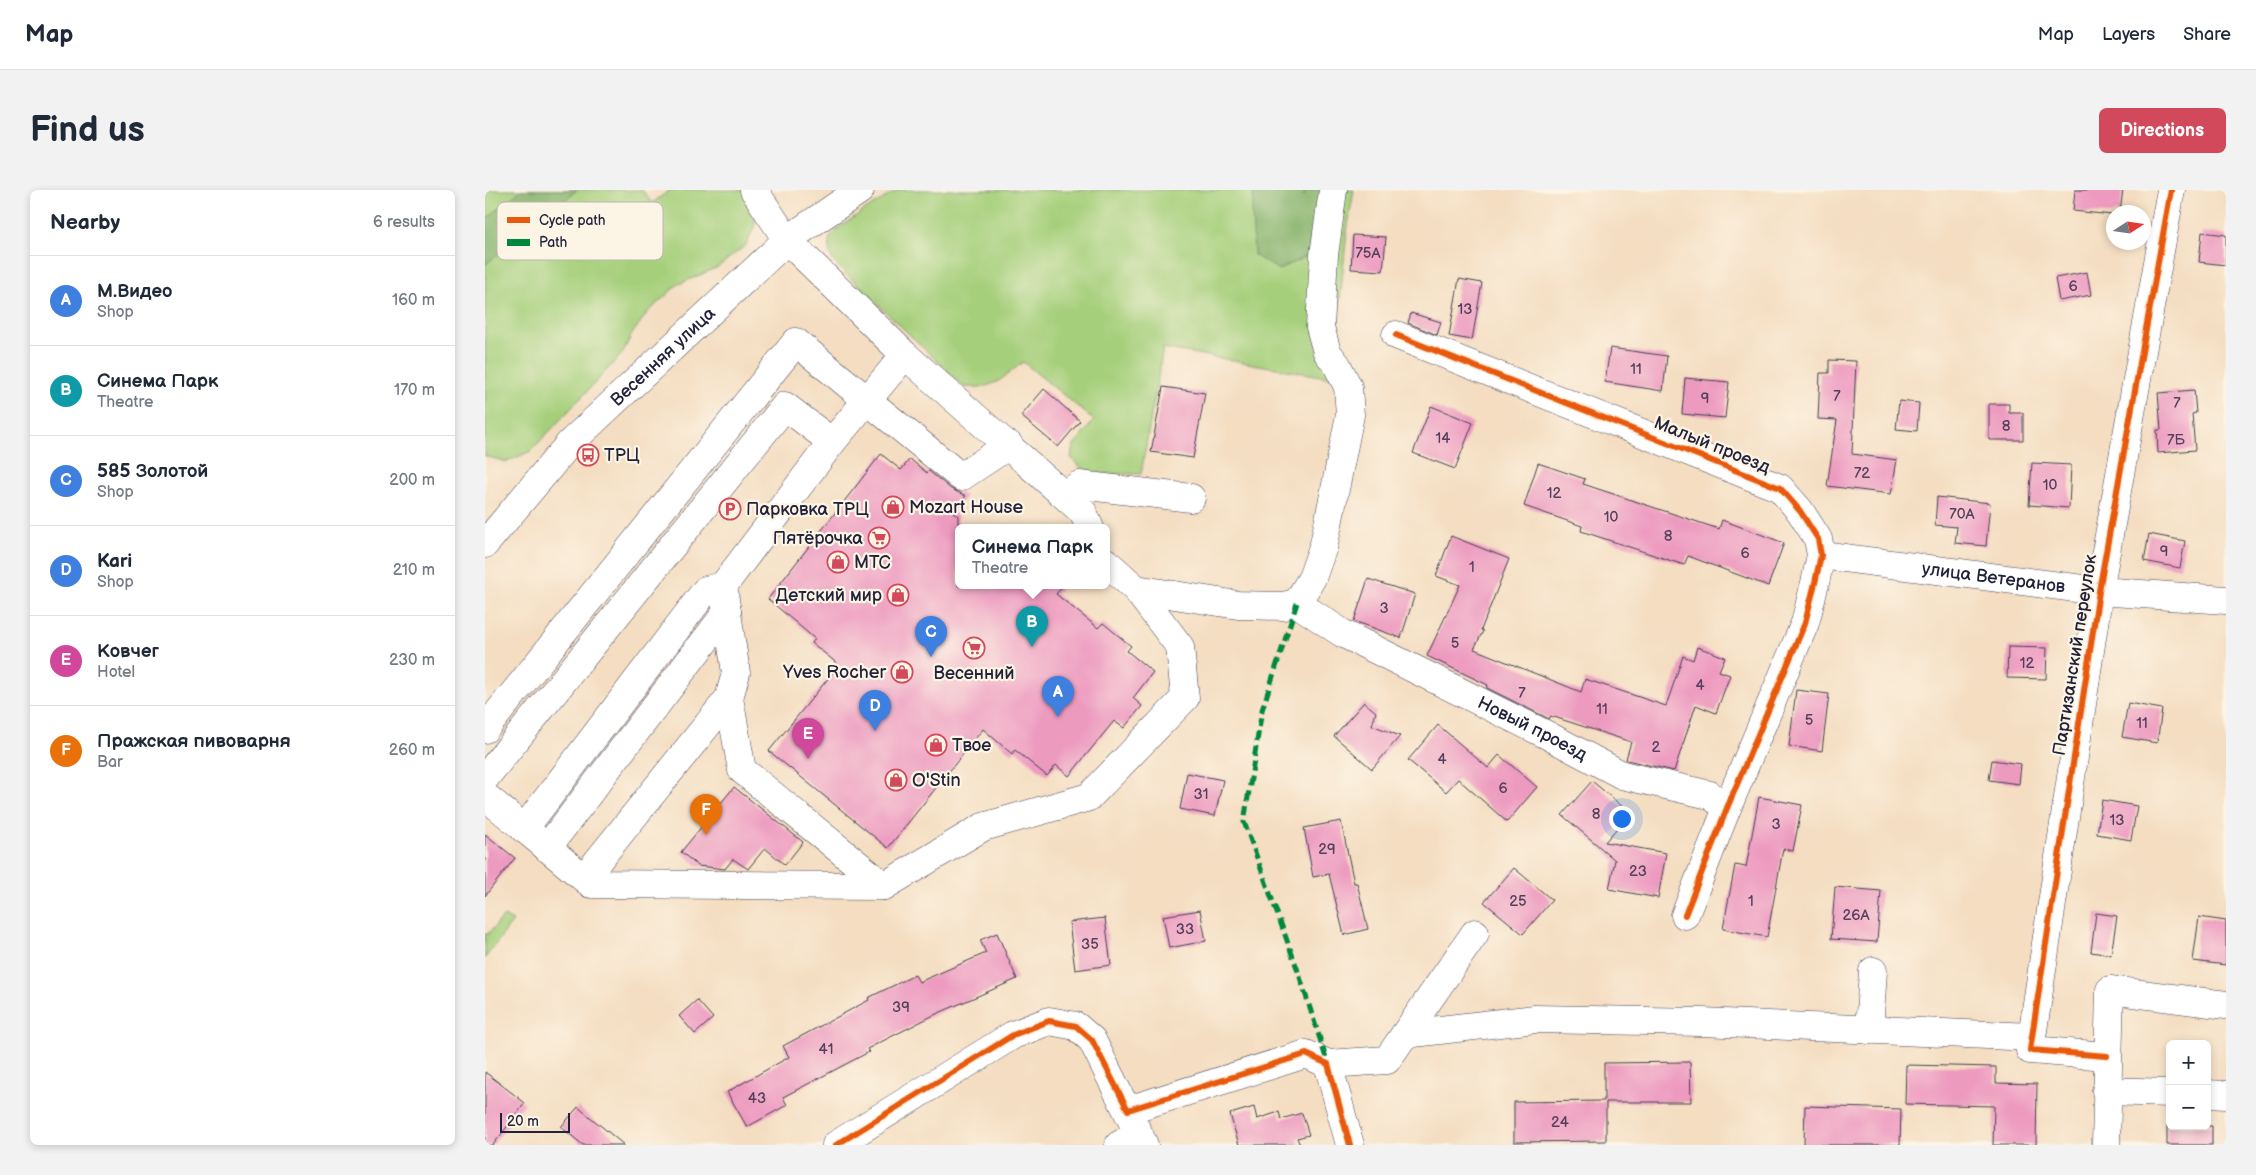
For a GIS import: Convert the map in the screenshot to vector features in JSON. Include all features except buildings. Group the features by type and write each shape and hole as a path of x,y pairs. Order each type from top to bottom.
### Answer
{"street":[{"path":"754,190 787,240 905,355 1065,495 1083,512 1088,524"},
{"name":"Весенняя улица","path":"485,544 569,444 787,240 860,190"},
{"path":"1136,589 1238,606 1283,606 1297,603 1312,578 1324,544 1350,415 1348,387 1337,365 1327,352 1320,327 1323,264 1333,190"},
{"name":"Партизанский переулок","path":"2032,1038 2099,591 2171,190"},
{"name":"Малый проезд","path":"1396,334 1779,488 1800,511 1818,539 1821,555"},
{"path":"485,729 795,342 961,477 1009,445"},
{"path":"524,829 706,590 723,586 832,442 905,355"},
{"path":"485,778 785,406 832,442"},
{"path":"1065,495 1079,485 1191,498"},
{"path":"1685,914 1727,808 1805,623 1821,555"},
{"name":"улица Ветеранов","path":"1821,555 2099,591 2226,600"},
{"path":"485,796 591,884 884,886 983,828 1089,797 1185,698 1180,647 1136,589 1110,566"},
{"path":"584,878 729,698 737,673 723,586"},
{"path":"1159,620 1158,609 1162,600 1177,595"},
{"name":"Новый проезд","path":"1297,603 1342,633 1547,735 1622,775 1710,795 1727,808"},
{"path":"547,848 727,612"},
{"path":"729,698 742,770 884,886"},
{"path":"836,1145 1013,1035 1049,1021 1076,1026 1092,1040 1133,1133 1306,1054 1328,1064 1387,1060 1475,933"},
{"path":"1869,1030 1873,971"},
{"path":"2106,1145 2110,990 2226,1005"},
{"path":"1405,1034 1535,1019 1702,1022 2032,1038 2030,1050 2107,1056"},
{"path":"1328,1064 1350,1145"},
{"path":"2106,1091 2166,1093"},
{"path":"2211,1094 2226,1095"}],"green space":[{"path":"485,190 642,190 651,202 497,202 497,260 663,260 663,202 653,202 670,190 747,190 755,209 755,225 746,245 718,267 677,285 647,313 632,334 622,354 531,451 506,462 485,456"},
{"path":"521,190 577,190 562,202 507,202"},
{"path":"898,190 1354,190 1347,231 1332,378 1163,348 1141,474 1113,474 1084,469 1071,457 1073,447 1094,420 1023,362 997,382 990,385 964,387 833,261 829,244 830,238 834,233 840,227"},
{"path":"1254,190 1291,190 1305,195 1304,190 1319,190 1317,216 1307,256 1279,270 1254,255 1252,211"},
{"path":"497,210 497,255 485,265 485,220"},
{"path":"504,916 513,921 485,958 485,934 488,934"}],"marked path":[{"path":"1297,603 1262,710 1244,822 1297,968 1328,1064"}],"cycle path":[{"path":"2107,1056 2030,1050 2099,591 2171,190"},
{"path":"1396,335 1780,488 1800,511 1818,539 1821,555 1805,623 1727,808 1685,915"},
{"path":"836,1145 1013,1035 1049,1021 1076,1026 1092,1040 1128,1110 1306,1054 1328,1064 1350,1145"}],"place":[{"name":"ТРЦ","path":"588,455"},
{"name":"Mozart House","path":"893,507"},
{"name":"Парковка ТРЦ","path":"730,509"},
{"name":"Пятёрочка","path":"879,538"},
{"name":"МТС","path":"838,562"},
{"name":"Детский мир","path":"898,595"},
{"name":"Синема Парк","path":"1032,647"},
{"name":"Весенний","path":"974,648"},
{"name":"585 Золотой","path":"931,657"},
{"name":"Yves Rocher","path":"902,672"},
{"name":"М.Видео","path":"1058,717"},
{"name":"Kari","path":"875,731"},
{"name":"Твое","path":"936,745"},
{"name":"Ковчег","path":"808,759"},
{"name":"O'Stin","path":"896,780"},
{"name":"Пражская пивоварня","path":"706,835"}]}
